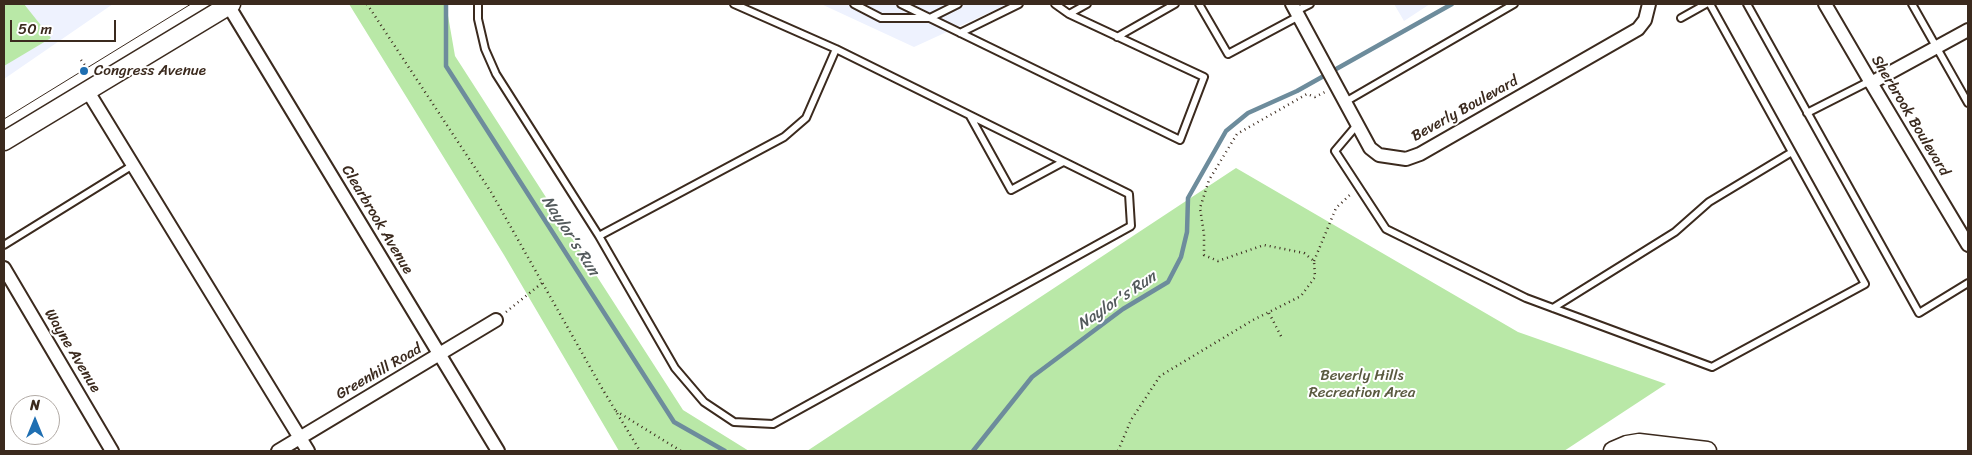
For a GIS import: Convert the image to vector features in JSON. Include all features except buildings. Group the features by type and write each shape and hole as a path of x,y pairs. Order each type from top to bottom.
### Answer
{"main road":[{"path":"4,141 230,5"},
{"path":"1613,451 1627,445 1639,443 1707,451"}],"street":[{"name":"Beverly Boulevard","path":"1296,10 1370,148 1378,155 1406,159 1420,154 1638,29 1646,20 1649,4"},
{"name":"Sherbrook Boulevard","path":"1825,4 1968,245"},
{"name":"Clearbrook Avenue","path":"230,5 498,451"},
{"path":"1870,82 1968,30"},
{"path":"87,90 308,451"},
{"name":"Wayne Avenue","path":"4,268 112,451"},
{"name":"Greenhill Road","path":"278,451 496,320"}],"lane":[{"path":"478,4 478,19 485,49 496,74 599,236 675,368 704,402 734,422 773,424 1130,226 1129,194 836,49 734,4"},
{"path":"854,4 881,18 930,18 958,4"},
{"path":"901,4 1180,140 1204,77 1069,14 1055,4"},
{"path":"960,33 1019,4"},
{"path":"1069,14 1088,4"},
{"path":"1117,36 1175,4"},
{"path":"1199,4 1228,54 1296,10 1310,4"},
{"path":"1345,102 1514,4"},
{"path":"1357,125 1334,151 1386,228 1526,298 1712,366 1865,284 1708,4 1681,18"},
{"path":"1747,4 1919,313 1968,283"},
{"path":"1912,4 1968,103"},
{"path":"599,236 784,136 806,118 836,49"},
{"path":"1808,113 1870,82"},
{"path":"970,116 1011,190 1063,162"},
{"path":"1553,308 1675,232 1709,202 1792,152"},
{"path":"4,245 133,166"}],"path":[{"path":"367,4 491,192 640,451"},
{"path":"1314,261 1304,253 1264,245 1218,261 1204,255 1204,234 1200,208 1209,180 1237,134 1307,94 1315,97"},
{"path":"1118,451 1131,420 1160,376 1268,312 1301,296 1315,277 1314,261 1336,208 1358,187"},
{"path":"496,320 542,283"},
{"path":"1268,312 1282,338"},
{"path":"615,410 681,451"}],"shaded area":[{"path":"4,4 113,4 4,79"},
{"path":"821,4 1008,4 914,47"},
{"path":"1394,4 1430,4 1404,21"}],"green space":[{"path":"4,4 24,4 51,38 4,66"},
{"path":"349,4 446,4 455,56 683,410 749,451 619,451 504,255"},
{"name":"Beverly Hills Recreation Area","path":"1236,168 1518,332 1666,384 1564,451 807,451"}],"waterway":[{"name":"Naylor's Run","path":"446,4 446,66 674,422 725,451"},
{"name":"Naylor's Run","path":"973,451 1032,377 1123,309 1168,282 1181,257 1187,232 1188,198 1226,131 1248,113 1297,91 1452,4"}],"tram line":[{"path":"4,119 191,4"}],"place":[{"name":"Congress Avenue","path":"84,71"}]}
